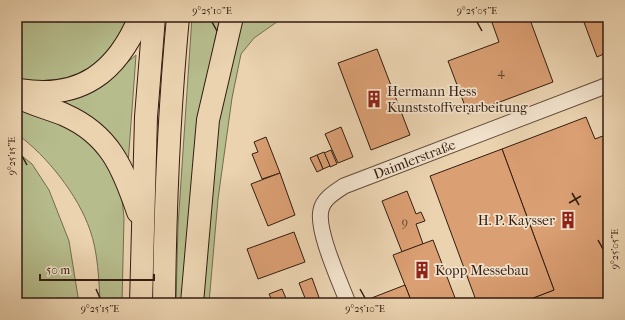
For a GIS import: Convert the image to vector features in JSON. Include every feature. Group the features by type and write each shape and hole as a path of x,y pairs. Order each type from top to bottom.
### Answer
{"highway":[{"path":"17,90 50,93 66,90 98,76 110,67 123,52 140,17"},
{"path":"141,303 146,117 154,17"},
{"path":"164,303 166,175 178,17"},
{"path":"192,303 208,120 232,17"},
{"path":"17,96 26,101 66,116 87,127 102,139 113,154 123,172 142,224"}],"street":[{"name":"Daimlerstraße","path":"348,303 320,226 321,210 329,196 344,186 608,85"}],"green space":[{"path":"17,17 133,17 117,50 75,82 17,83"},
{"path":"192,17 220,17 212,52 201,123 183,303 176,303 178,226"},
{"path":"237,17 284,17 254,38 241,54 232,98 218,199 209,303 198,303 218,97"},
{"path":"136,55 128,164 53,102 100,85"},
{"path":"17,106 62,123 98,147 121,190 124,218 122,303 100,303 98,266 95,248 85,217 70,190 60,177 39,153 17,134"},
{"path":"17,152 32,164 49,190 69,241 79,303 17,303"}],"building":[{"path":"490,17 529,17 553,82 468,114 448,61 499,42"},
{"path":"582,17 608,17 608,52 597,57"},
{"name":"Hermann Hess Kunststoffverarbeitung","path":"377,49 410,135 371,150 338,63"},
{"name":"H. P. Kaysser","path":"586,117 595,139 608,134 608,303 520,303 554,290 502,149"},
{"path":"341,127 353,157 338,163 325,134"},
{"path":"266,137 280,173 262,179 252,154 258,152 254,142"},
{"path":"502,149 554,290 520,303 477,303 430,176"},
{"path":"331,150 337,164 330,167 324,153"},
{"path":"324,152 330,166 323,169 317,155"},
{"path":"317,155 323,169 317,172 310,158"},
{"path":"280,173 295,215 268,226 251,184"},
{"path":"407,191 416,214 421,212 425,221 416,224 423,244 402,252 382,201"},
{"path":"294,232 305,262 258,279 247,249"},
{"name":"Kopp Messebau","path":"433,240 457,303 412,303 393,255"},
{"path":"312,278 321,303 307,303 299,283"},
{"path":"405,285 412,303 370,303 369,299"},
{"path":"282,289 288,303 258,303 271,298 269,294"}],"place":[{"name":"Hermann Hess Kunststoffverarbeitung","path":"374,99"},
{"name":"H. P. Kaysser","path":"568,220"},
{"name":"Kopp Messebau","path":"422,270"}]}
